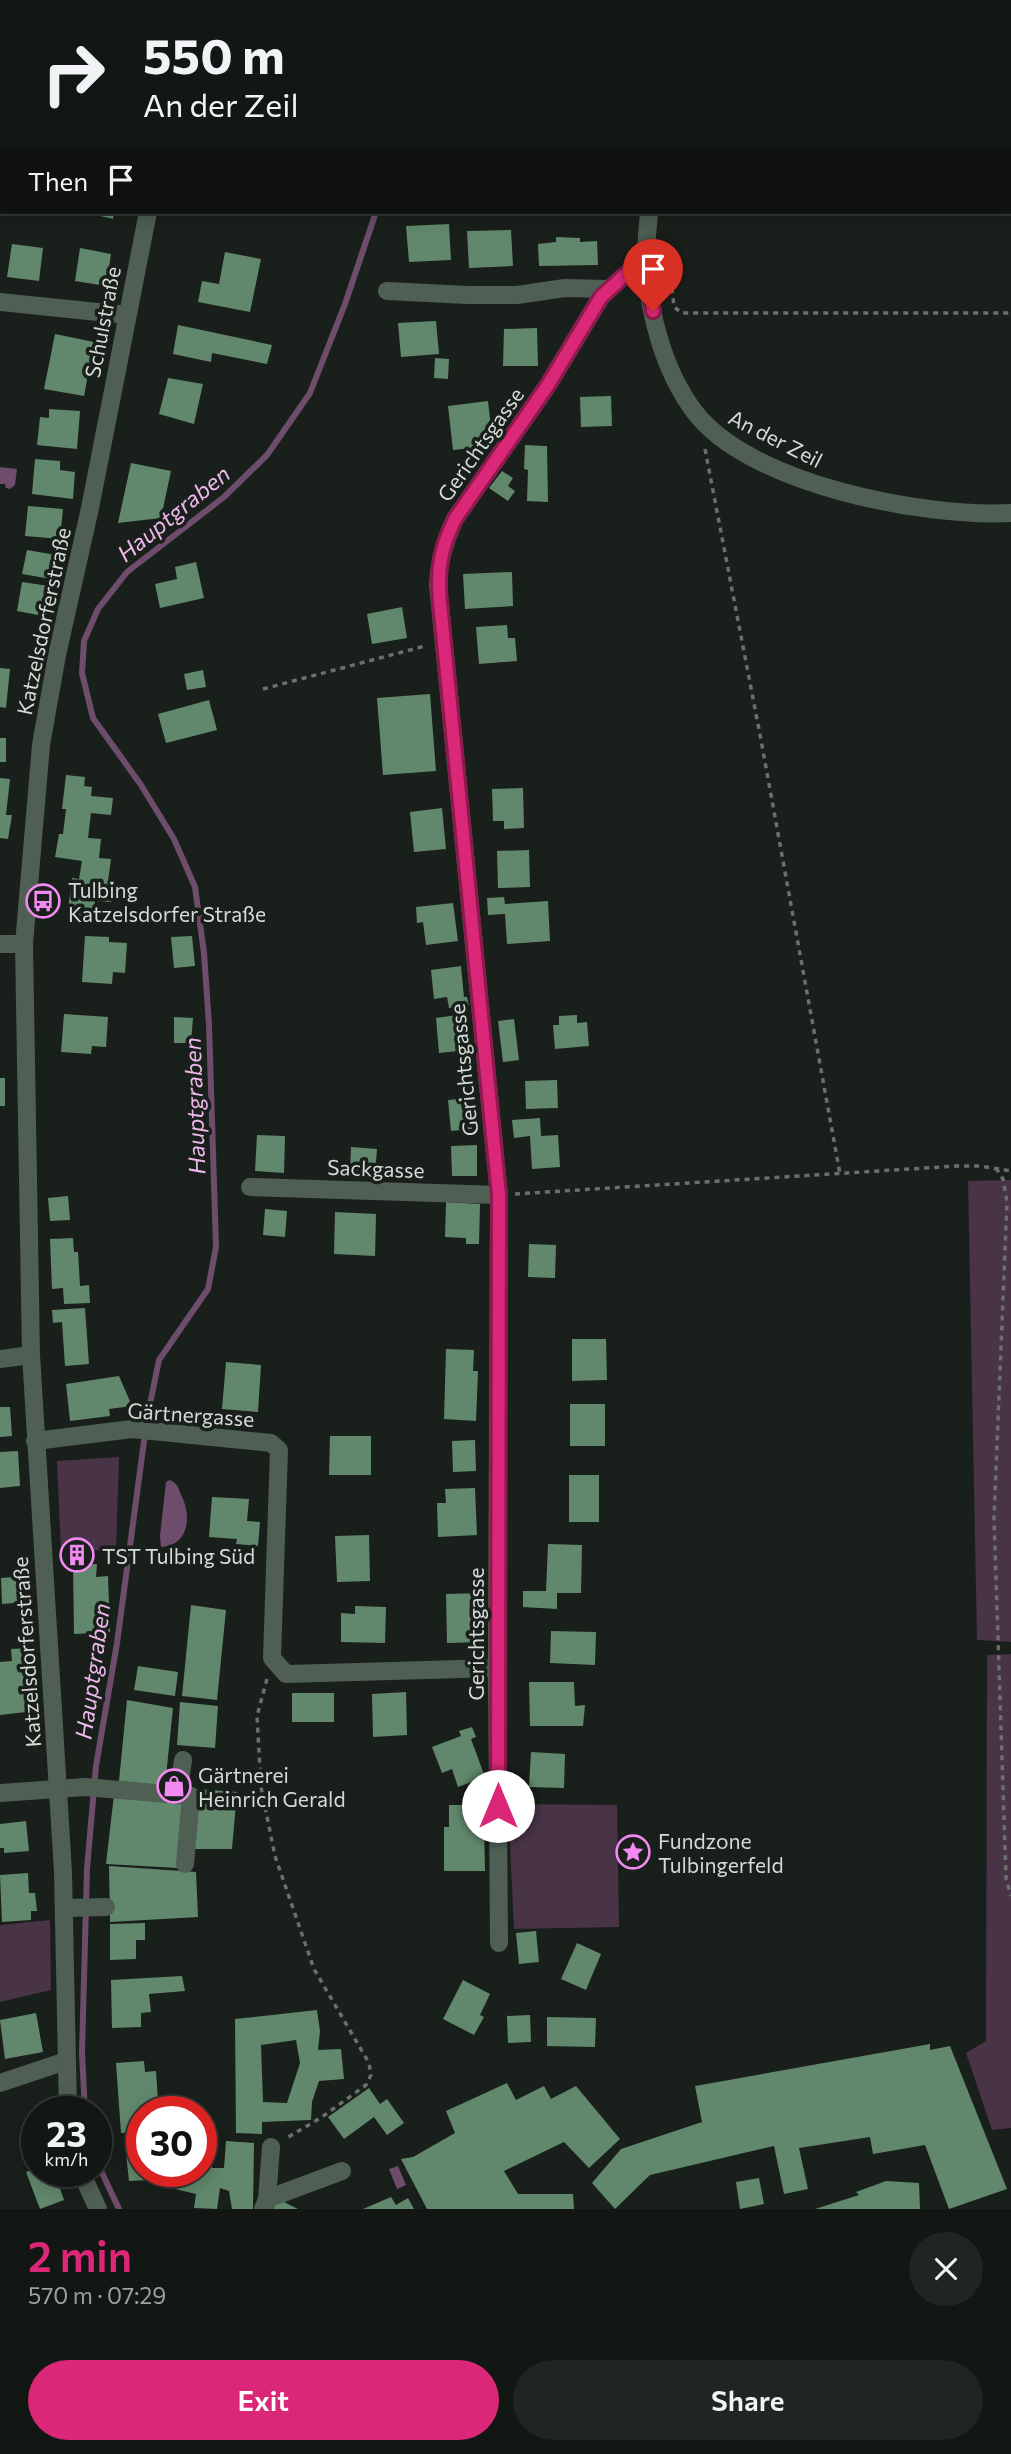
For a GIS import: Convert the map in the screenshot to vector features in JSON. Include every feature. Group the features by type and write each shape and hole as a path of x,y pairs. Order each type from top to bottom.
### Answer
{"street":[{"name":"Schulstraße","path":"102,440 148,214"},
{"name":"An der Zeil","path":"649,214 646,265 652,309 666,356 685,398 711,431 736,448 818,485 864,498 952,511 1011,513"},
{"name":"Gerichtsgasse","path":"499,1943 499,1195 444,641 439,563 444,542 455,519 548,385 601,297 627,273 646,265"},
{"path":"387,291 517,295 565,288 609,289"},
{"path":"0,302 127,315"},
{"name":"Katzelsdorferstraße","path":"67,2096 70,1908 35,1441 24,944 41,745 102,440"},
{"path":"0,944 24,944"},
{"name":"Sackgasse","path":"250,1187 499,1195"},
{"path":"0,1359 31,1355"},
{"name":"Gärtnergasse","path":"35,1441 132,1429 271,1443 279,1450 272,1658"},
{"path":"272,1658 286,1674 497,1668"},
{"path":"178,1795 183,1760"},
{"path":"0,1793 85,1787 191,1796 185,1864"},
{"path":"70,1908 106,1907"},
{"path":"0,2083 66,2061"},
{"path":"271,2147 265,2204 342,2171"},
{"path":"88,2187 98,2209"}],"path":[{"path":"646,265 668,265 674,307 682,313 1011,313"},
{"path":"703,422 705,456 738,617 840,1174"},
{"path":"263,689 444,641"},
{"path":"499,1195 957,1166 1011,1171"},
{"path":"996,1168 1003,1179 1007,1202 994,1518 1006,1878 1011,1896"},
{"path":"271,2147 321,2117 366,2085 371,2075 369,2063 314,1969 275,1856 261,1787 257,1716 272,1658"}],"shaded area":[{"path":"0,467 17,469 15,485 10,489 6,488 5,484 0,484"},
{"path":"1011,1180 1011,1642 977,1640 968,1181"},
{"path":"119,1457 116,1550 61,1551 57,1461"},
{"path":"170,1480 179,1489 187,1521 177,1542 161,1547 166,1482"},
{"path":"1011,1654 1011,2128 992,2130 966,2053 986,2041 987,1655"},
{"path":"508,1804 617,1805 619,1927 514,1929"},
{"path":"50,1920 51,1990 0,2002 0,1925"},
{"path":"398,2166 406,2185 397,2189 389,2169"}],"building":[{"path":"92,214 114,214 113,219"},
{"path":"449,224 451,260 409,262 406,226"},
{"path":"511,230 513,266 469,268 467,231"},
{"path":"556,237 580,238 580,242 597,241 598,265 539,266 538,244 556,242"},
{"path":"12,244 43,248 39,281 7,277"},
{"path":"80,248 111,254 106,286 75,281"},
{"path":"225,252 261,259 250,312 198,302 202,281 219,284"},
{"path":"436,321 439,354 401,357 398,323"},
{"path":"178,325 272,345 267,364 212,353 211,362 173,354"},
{"path":"537,328 538,366 503,366 504,329"},
{"path":"55,334 94,342 84,396 44,389"},
{"path":"435,358 449,359 448,379 434,378"},
{"path":"168,378 203,384 194,424 159,414"},
{"path":"611,396 612,426 581,427 580,397"},
{"path":"488,401 493,446 453,450 448,406"},
{"path":"49,409 80,411 77,449 37,445 40,417 49,418"},
{"path":"525,445 547,446 548,502 527,501 528,470 524,469"},
{"path":"35,459 60,461 60,470 75,472 73,499 32,494"},
{"path":"131,463 171,471 161,518 118,523"},
{"path":"502,471 513,478 508,486 515,491 508,501 489,488"},
{"path":"28,506 63,509 60,539 25,536"},
{"path":"27,550 56,555 51,579 22,574"},
{"path":"196,562 204,598 160,608 155,584 177,579 175,567"},
{"path":"512,572 513,606 465,609 463,574"},
{"path":"22,582 49,586 46,609 39,608 38,615 17,611"},
{"path":"402,607 407,638 372,644 367,614"},
{"path":"507,625 508,638 515,638 517,661 479,664 476,627"},
{"path":"0,668 10,669 6,708 0,707"},
{"path":"203,670 206,687 187,690 184,674"},
{"path":"430,694 436,771 383,775 377,698"},
{"path":"209,700 217,730 166,743 158,714"},
{"path":"0,738 6,738 6,762 0,762"},
{"path":"66,775 85,777 84,786 92,787 91,796 113,798 111,815 91,813 88,838 101,839 99,858 111,859 108,881 114,881 112,902 95,901 93,921 67,918 72,878 79,879 82,861 55,857 59,834 63,834 66,809 62,809"},
{"path":"0,778 10,779 6,815 12,815 8,839 0,838"},
{"path":"523,788 524,828 504,829 504,821 493,821 492,789"},
{"path":"442,808 446,849 414,852 410,812"},
{"path":"529,850 530,887 498,888 497,851"},
{"path":"504,897 505,904 548,901 550,941 507,944 505,914 488,915 487,898"},
{"path":"453,903 458,941 426,945 423,922 417,923 416,907"},
{"path":"85,936 109,937 109,942 127,943 125,973 113,972 112,984 82,982"},
{"path":"192,936 195,966 174,968 171,937"},
{"path":"461,966 464,997 467,997 469,1006 449,1008 447,997 434,999 431,970"},
{"path":"64,1014 108,1017 106,1047 92,1046 91,1054 61,1052"},
{"path":"464,1014 468,1050 439,1053 436,1018"},
{"path":"577,1015 577,1023 587,1022 589,1046 555,1049 553,1025 559,1025 559,1016"},
{"path":"174,1017 193,1018 191,1043 174,1043"},
{"path":"514,1019 519,1060 503,1062 498,1021"},
{"path":"0,1078 5,1078 5,1106 0,1106"},
{"path":"557,1080 558,1108 526,1109 525,1081"},
{"path":"470,1098 472,1129 451,1131 448,1100"},
{"path":"540,1118 541,1136 558,1135 560,1167 532,1169 530,1136 514,1138 512,1120"},
{"path":"257,1135 285,1136 284,1173 255,1171"},
{"path":"477,1145 477,1176 452,1176 451,1146"},
{"path":"351,1147 377,1149 375,1175 350,1174"},
{"path":"68,1196 70,1220 50,1221 48,1198"},
{"path":"446,1202 480,1204 479,1244 466,1244 466,1238 445,1237"},
{"path":"265,1209 287,1211 285,1237 263,1235"},
{"path":"335,1212 376,1214 375,1256 334,1254"},
{"path":"73,1238 74,1252 78,1252 80,1286 89,1285 90,1303 64,1304 63,1288 52,1289 50,1239"},
{"path":"529,1244 556,1245 555,1278 528,1277"},
{"path":"85,1308 89,1364 65,1366 62,1322 53,1323 52,1310"},
{"path":"572,1339 606,1339 607,1380 572,1381"},
{"path":"446,1349 474,1350 473,1371 478,1371 476,1421 444,1419"},
{"path":"226,1362 261,1365 258,1412 222,1409"},
{"path":"119,1376 132,1406 109,1409 110,1416 70,1421 66,1384"},
{"path":"570,1404 605,1404 605,1446 570,1446"},
{"path":"0,1407 10,1407 12,1436 0,1437"},
{"path":"330,1436 371,1436 371,1475 329,1475"},
{"path":"475,1440 476,1471 453,1472 452,1441"},
{"path":"18,1451 20,1486 0,1488 0,1452"},
{"path":"569,1475 599,1475 599,1522 569,1522"},
{"path":"475,1488 477,1535 438,1537 437,1503 446,1503 445,1489"},
{"path":"212,1497 249,1499 247,1521 260,1522 258,1546 236,1544 237,1539 209,1537"},
{"path":"369,1535 370,1581 337,1582 335,1536"},
{"path":"548,1544 582,1545 581,1593 557,1593 557,1609 523,1607 523,1591 546,1591"},
{"name":"TST Tulbing Süd","path":"82,1550 83,1560 72,1561 71,1551"},
{"path":"97,1564 96,1577 108,1576 110,1632 74,1634 73,1565"},
{"path":"26,1576 28,1602 2,1604 1,1578"},
{"path":"482,1593 484,1642 447,1643 446,1594"},
{"path":"191,1605 226,1610 217,1700 182,1696"},
{"path":"355,1606 386,1607 385,1643 341,1642 341,1613 355,1614"},
{"path":"551,1631 596,1632 595,1665 550,1663"},
{"path":"31,1648 35,1711 0,1715 0,1662 12,1661 11,1649"},
{"path":"138,1666 178,1672 175,1696 134,1690"},
{"path":"529,1682 574,1682 575,1706 585,1705 583,1726 530,1726"},
{"path":"406,1692 407,1735 373,1737 372,1694"},
{"path":"292,1693 334,1693 334,1722 292,1722"},
{"path":"127,1700 173,1708 165,1786 119,1781"},
{"path":"180,1702 218,1706 215,1748 177,1745"},
{"path":"472,1727 476,1737 471,1739 485,1777 458,1787 452,1769 442,1773 432,1747 461,1736 459,1731"},
{"path":"531,1752 565,1754 564,1788 529,1787"},
{"path":"197,1789 237,1792 232,1849 192,1849"},
{"path":"114,1795 184,1802 178,1868 106,1864"},
{"path":"449,1805 477,1805 477,1826 484,1826 485,1871 444,1871 444,1827 449,1827"},
{"path":"26,1821 29,1851 4,1853 4,1848 0,1848 0,1824"},
{"path":"109,1866 196,1872 198,1917 110,1922"},
{"path":"28,1873 29,1893 35,1893 37,1911 31,1911 31,1920 2,1922 0,1875"},
{"path":"145,1923 145,1940 136,1940 136,1959 110,1960 110,1924"},
{"path":"536,1931 539,1962 519,1964 516,1933"},
{"path":"577,1943 601,1954 586,1990 561,1979"},
{"path":"182,1976 185,1991 149,1994 151,2012 141,2013 141,2027 112,2028 111,1980"},
{"path":"463,1980 490,1994 480,2015 484,2017 474,2035 443,2019"},
{"path":"317,2010 320,2031 318,2050 341,2049 344,2079 319,2081 312,2102 311,2120 262,2122 262,2134 236,2133 235,2019","holes":["296,2040 300,2063 287,2103 263,2102 261,2045"]},
{"path":"36,2013 43,2052 5,2059 0,2020"},
{"path":"530,2015 531,2042 508,2043 507,2016"},
{"path":"547,2017 596,2018 595,2047 547,2046"},
{"path":"930,2044 930,2050 950,2046 1007,2189 949,2209 925,2145 873,2154 870,2137 799,2148 808,2189 784,2194 774,2146 650,2175 615,2209 592,2183 621,2149 702,2122 695,2086"},
{"path":"144,2061 145,2072 156,2071 158,2096 126,2096 126,2133 121,2133 116,2063"},
{"path":"507,2083 516,2100 544,2086 551,2099 576,2086 620,2139 589,2168 564,2142 504,2171 518,2194 573,2194 574,2209 427,2209 401,2159 413,2157 455,2133 446,2111"},
{"path":"369,2088 380,2104 387,2099 404,2123 387,2135 374,2117 344,2139 328,2117"},
{"path":"226,2141 254,2143 253,2209 232,2209 229,2191 220,2188 217,2209 194,2208 196,2194 171,2188 217,2187 217,2168 224,2168"},
{"path":"759,2178 764,2204 740,2209 736,2182"},
{"path":"886,2181 919,2183 920,2209 815,2209 859,2195 856,2192"},
{"path":"32,2187 59,2187 64,2200 40,2209"},
{"path":"391,2197 396,2205 408,2198 414,2209 363,2209"},
{"path":"278,2199 298,2209 273,2209"}],"waterway":[{"name":"Hauptgraben","path":"84,2096 82,2053 87,1869 96,1766 117,1643 147,1419 159,1360 208,1289 216,1247 209,1025 204,953 195,887 174,839 141,785 93,718 82,673 84,641 98,609 127,572 224,497 267,455 310,393 345,304 375,214"},
{"name":"Hauptgraben","path":"109,2187 119,2209"}],"place":[{"name":"Tulbing Katzelsdorfer Straße","path":"43,901"},
{"name":"TST Tulbing Süd","path":"77,1555"},
{"name":"Gärtnerei Heinrich Gerald","path":"174,1786"},
{"name":"Fundzone Tulbingerfeld","path":"633,1852"}],"route":[{"path":"498,1806 499,1195 440,603 439,563 444,542 455,519 548,385 601,297 627,273 646,265 653,311"}]}
